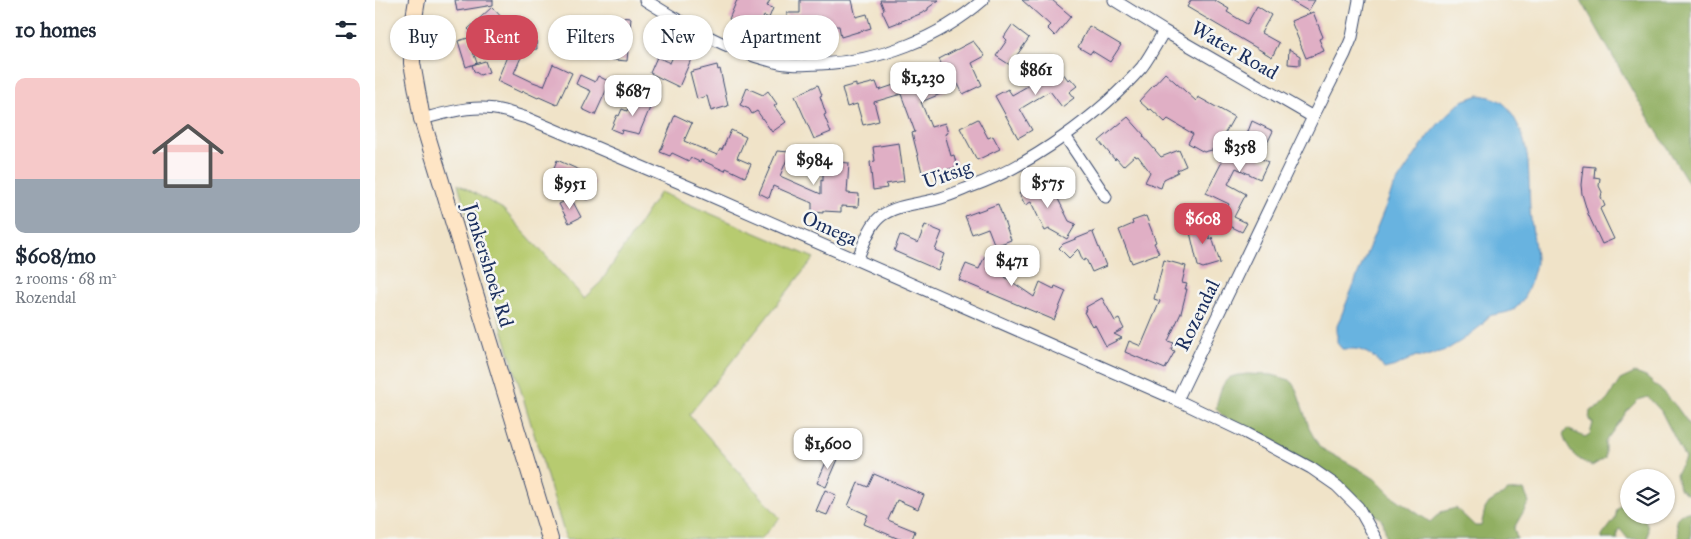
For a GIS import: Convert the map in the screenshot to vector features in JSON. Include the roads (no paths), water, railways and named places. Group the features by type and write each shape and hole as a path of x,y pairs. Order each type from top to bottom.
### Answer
{"street":[{"name":"Jonkershoek Rd","path":"417,0 412,30 412,63 422,119 550,539"},
{"path":"645,0 711,38 746,54 772,62 805,65 856,61 903,48 944,28 983,0"},
{"name":"Water Road","path":"1114,0 1313,117"},
{"name":"Rozendal","path":"1177,400 1352,37 1359,0"},
{"name":"Uitsig","path":"857,260 872,228 879,218 889,212 941,198 979,184 1026,160 1065,136 1143,66 1164,31"},
{"name":"Omega","path":"422,119 459,110 483,108 503,110 527,118 697,190 1177,400 1311,468 1337,486 1358,507 1377,539"},
{"path":"1065,136 1106,197"}],"water":[{"path":"1479,95 1502,102 1509,109 1523,136 1528,160 1531,216 1536,256 1532,278 1522,301 1516,308 1505,313 1488,316 1482,325 1446,350 1423,357 1416,356 1396,366 1384,369 1375,359 1363,351 1358,349 1342,349 1337,343 1337,326 1393,188 1428,136 1441,121 1462,101"}]}
